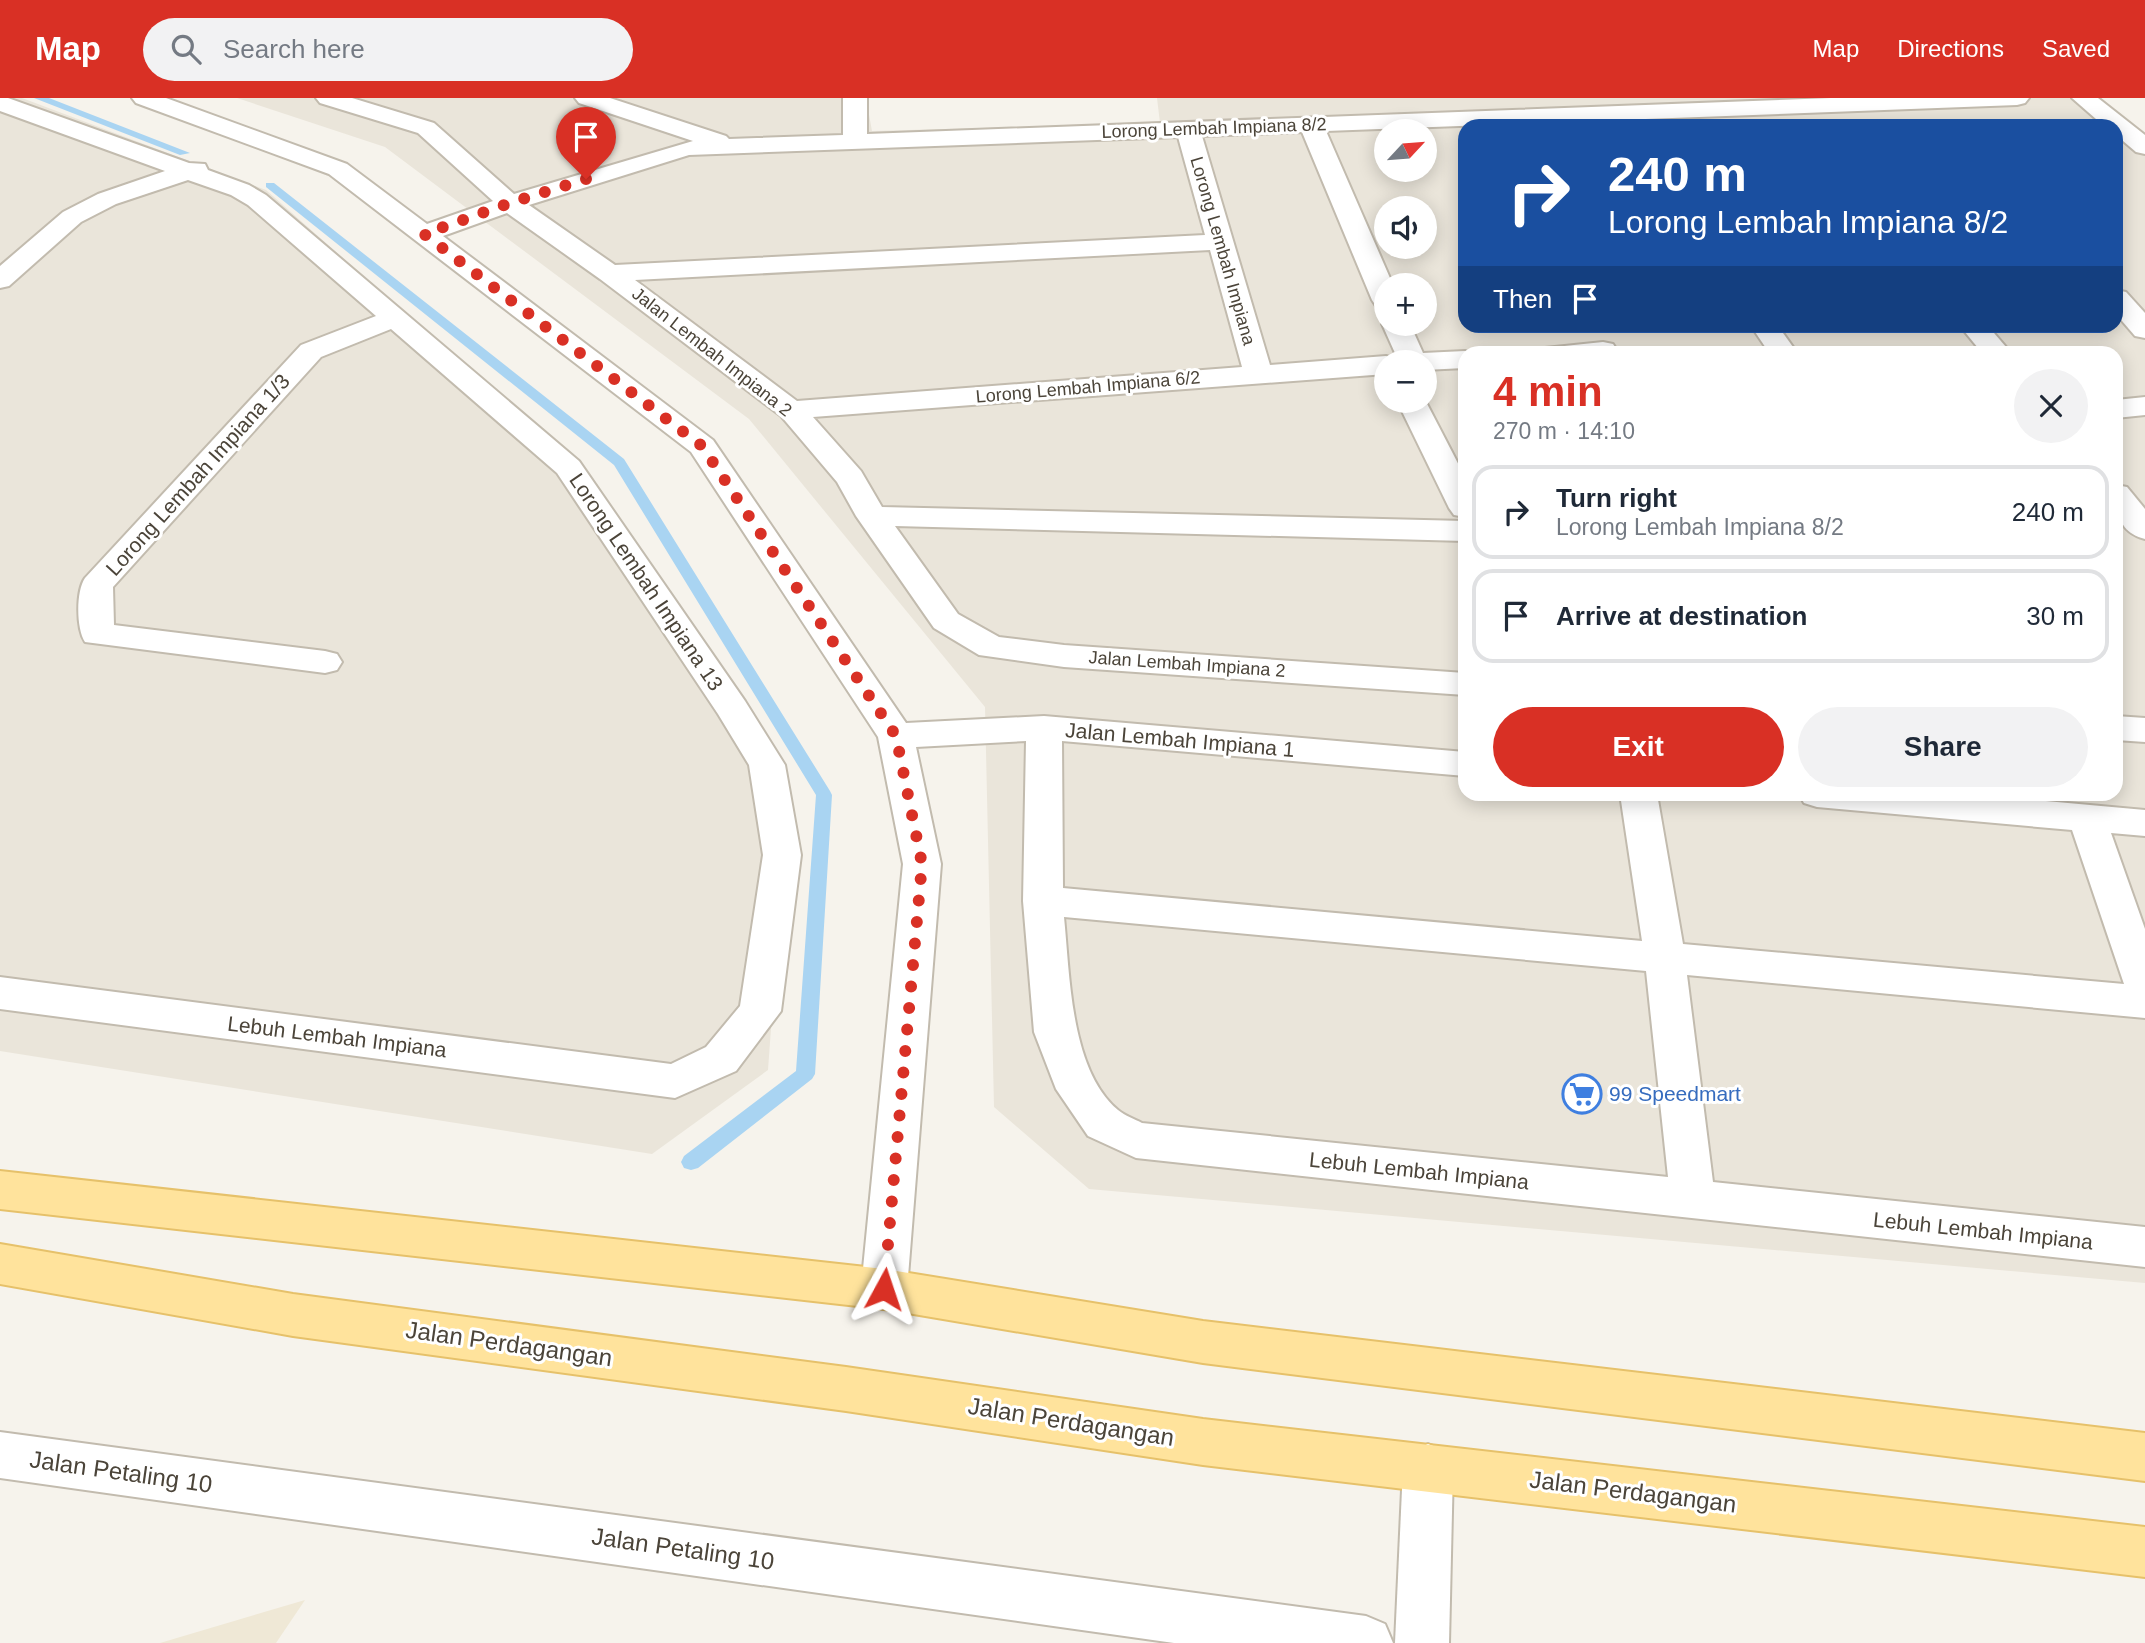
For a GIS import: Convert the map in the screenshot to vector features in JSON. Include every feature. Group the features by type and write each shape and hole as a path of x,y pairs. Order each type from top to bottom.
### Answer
{"main road":[{"path":"0,1190 884,1289 1203,1342 2145,1457"},
{"name":"Jalan Perdagangan","path":"0,1264 293,1315 846,1389 1203,1442 2145,1552"}],"street":[{"path":"144,98 338,169 702,446 896,736 922,864 884,1289"},
{"name":"Jalan Lembah Impiana 2","path":"328,98 426,128 510,203 609,273 791,410 850,478 872,516 946,621 991,647 1064,656 1458,684"},
{"path":"587,98 733,146"},
{"path":"855,98 855,142"},
{"name":"Lorong Lembah Impiana 8/2","path":"1639,119 1789,107 2017,98"},
{"path":"2084,98 2110,119"},
{"path":"1932,101 1949,119"},
{"name":"Lorong Lembah Impiana 13","path":"0,103 240,190 257,200 568,467 733,709 766,765 782,855 760,1012 721,1059 675,1081"},
{"path":"1789,107 1799,119"},
{"name":"Lorong Lembah Impiana 8/2","path":"424,234 510,203 687,148 1188,129 1458,122"},
{"path":"1311,125 1374,273"},
{"name":"Lorong Lembah Impiana","path":"1188,129 1258,373"},
{"path":"2123,130 2145,148"},
{"path":"0,280 72,217 107,199 188,172 262,140"},
{"path":"609,273 1221,242"},
{"path":"2123,306 2145,330"},
{"name":"Lorong Lembah Impiana 1/3","path":"325,662 97,634 97,585 311,351 396,318"},
{"path":"1437,361 1458,359"},
{"name":"Lorong Lembah Impiana 6/2","path":"791,410 1374,366"},
{"path":"2123,408 2145,406"},
{"path":"1418,413 1458,494"},
{"path":"2123,502 2145,529"},
{"path":"872,516 1458,531"},
{"name":"Jalan Lembah Impiana 1","path":"896,736 1044,728 1458,763"},
{"name":"Lebuh Lembah Impiana","path":"1044,728 1043,901 1055,1032 1077,1089 1103,1124 1136,1140 2145,1247"},
{"path":"2123,728 2145,730"},
{"path":"1639,801 1665,958 1693,1201"},
{"path":"1899,801 2145,823"},
{"path":"2085,817 2145,985"},
{"path":"1043,901 2145,1002"},
{"name":"Lebuh Lembah Impiana","path":"0,993 675,1081"},
{"name":"Jalan Petaling 10","path":"0,1455 1366,1643"},
{"path":"1422,1643 1428,1468"}],"shaded area":[{"path":"0,98 22,98 266,190 588,475 788,795 768,1070 652,1154 0,1051"},
{"path":"237,98 866,98 872,131 1160,123 1157,98 2082,98 2113,119 1458,119 1458,333 2123,333 2123,126 2145,141 2145,1283 1089,1189 994,1107 985,707 749,419 385,147"},
{"path":"305,1600 276,1643 160,1643"}],"waterway":[{"path":"39,98 184,153"},
{"path":"270,185 619,462 824,795 805,1074 691,1162"}],"place":[{"name":"99 Speedmart","path":"1582,1094"}],"route":[{"path":"586,179 424,234 702,446 896,736 922,864 884,1289"}]}
